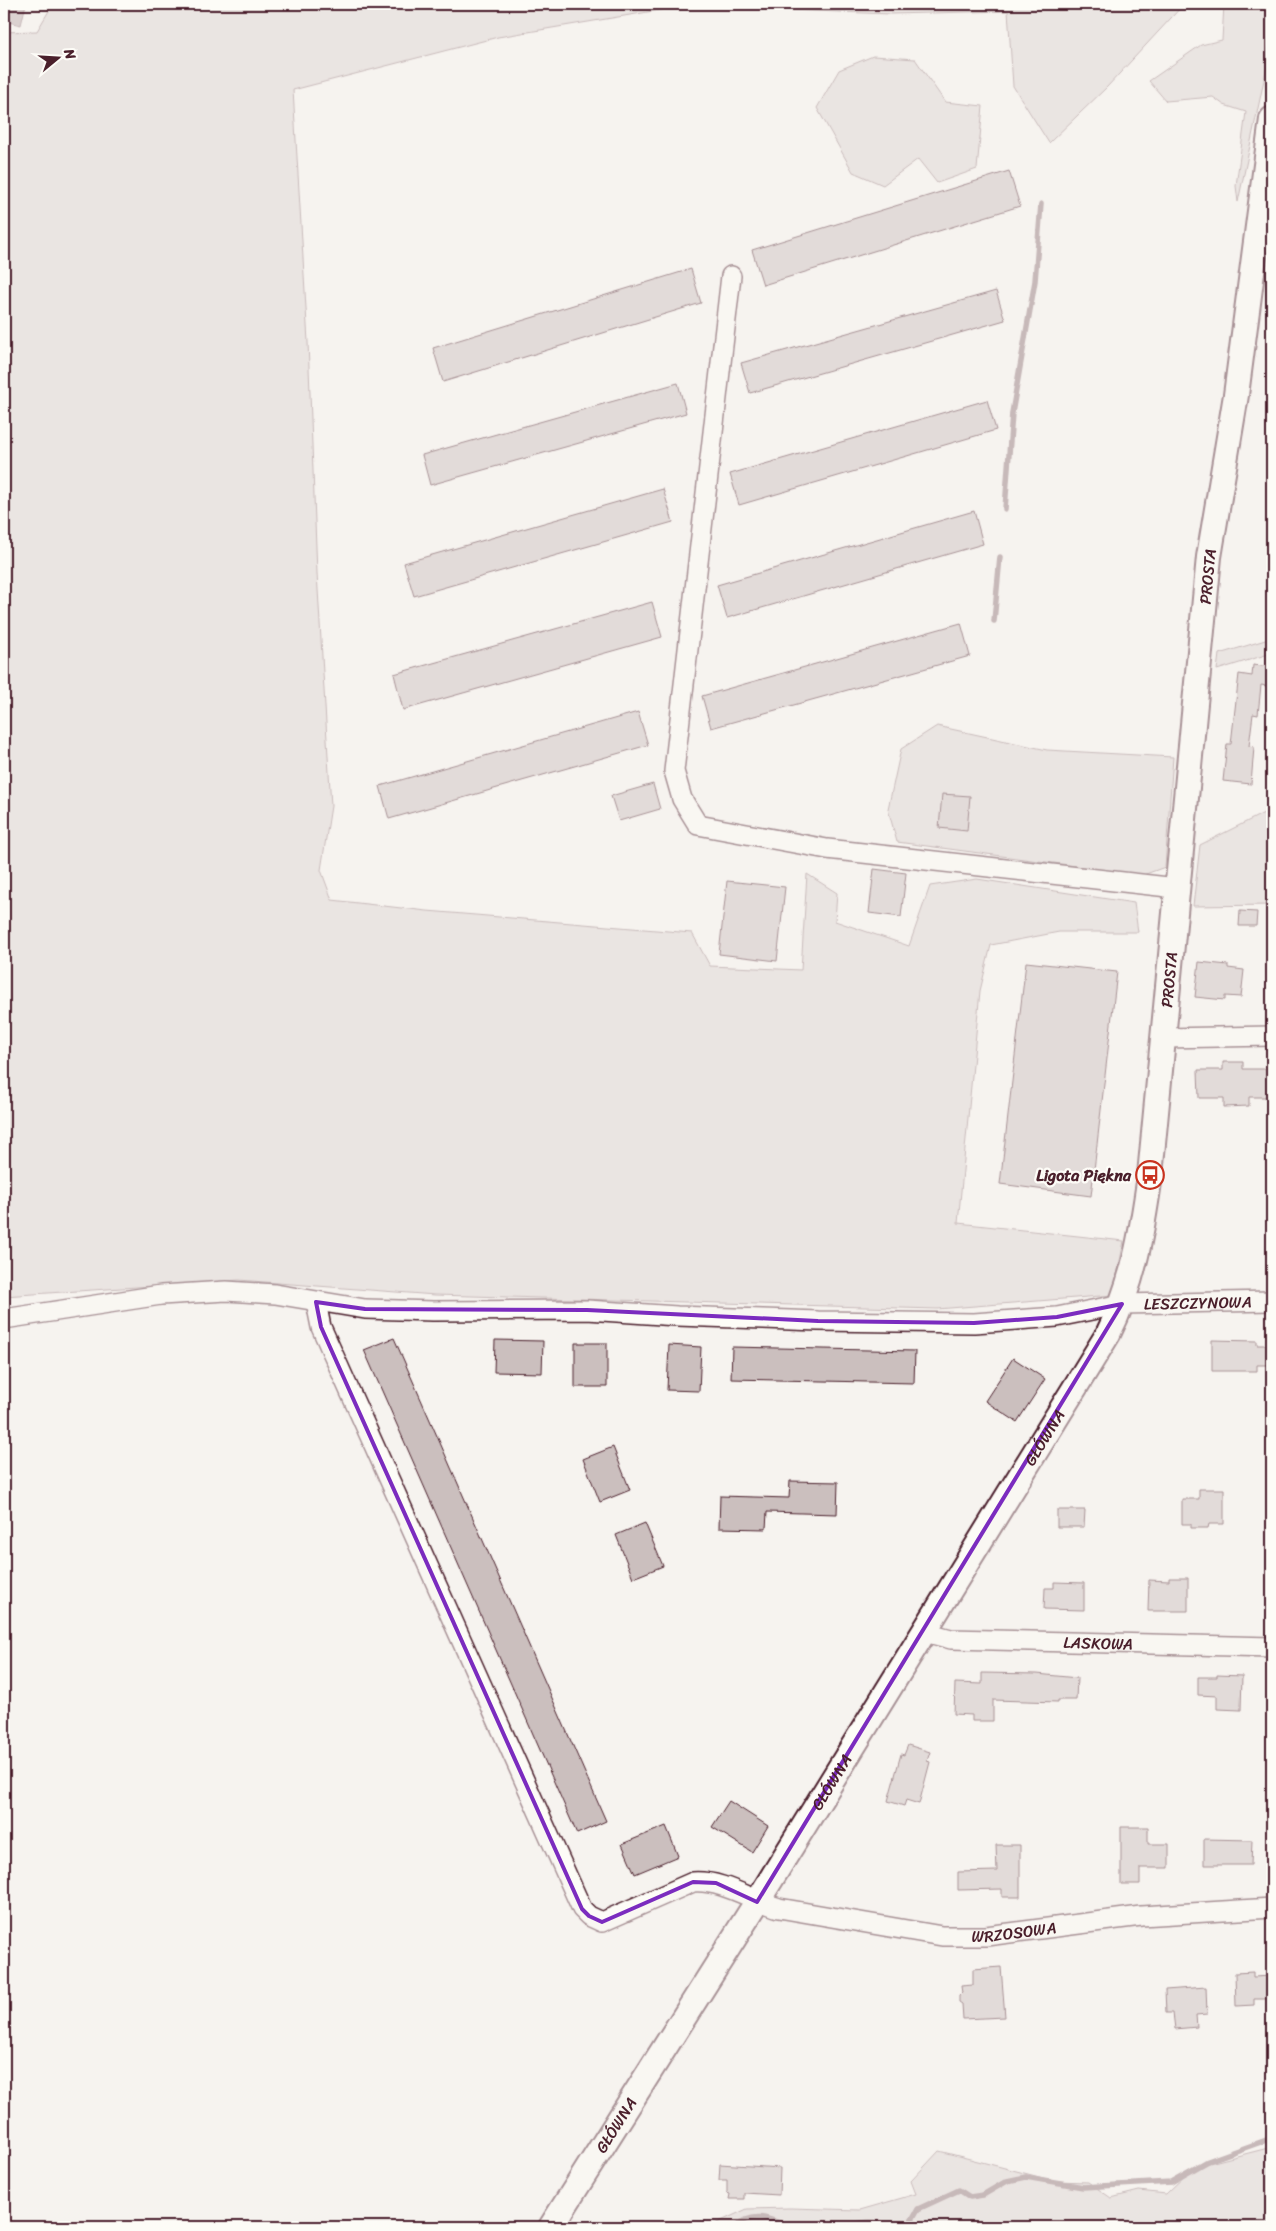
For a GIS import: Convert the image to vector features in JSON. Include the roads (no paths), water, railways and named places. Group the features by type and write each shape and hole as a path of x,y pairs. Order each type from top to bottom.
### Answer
{"street":[{"name":"PROSTA","path":"1108,1334 1122,1304 1141,1239 1150,1175 1209,557 1236,395 1272,119"},
{"path":"731,276 674,771 682,799 698,825 827,849 1177,888"},
{"path":"1164,1038 1272,1036"},
{"name":"LESZCZYNOWA","path":"4,1319 195,1292 251,1292 375,1309 587,1310 799,1321 974,1323 998,1323 1057,1316 1122,1304 1272,1301"},
{"name":"WRZOSOWA","path":"316,1302 321,1327 582,1910 602,1922 693,1882 708,1881 757,1902 779,1908 942,1936 986,1936 1141,1916 1272,1908"},
{"name":"GŁÓWNA","path":"551,2227 757,1902 1108,1334"},
{"name":"LASKOWA","path":"925,1632 951,1639 1272,1647"}],"waterway":[{"path":"1005,509 1012,413 1035,281 1041,204"},
{"path":"994,621 1000,557"},
{"path":"893,2227 910,2223 918,2209 959,2190 970,2197 983,2195 1007,2181 1026,2177 1083,2187 1171,2182 1208,2161 1272,2138"},
{"path":"735,2227 748,2219 755,2218 768,2219 789,2227"},
{"path":"841,2227 871,2222 889,2227"}],"place":[{"name":"Ligota Piękna","path":"1150,1175"}]}
